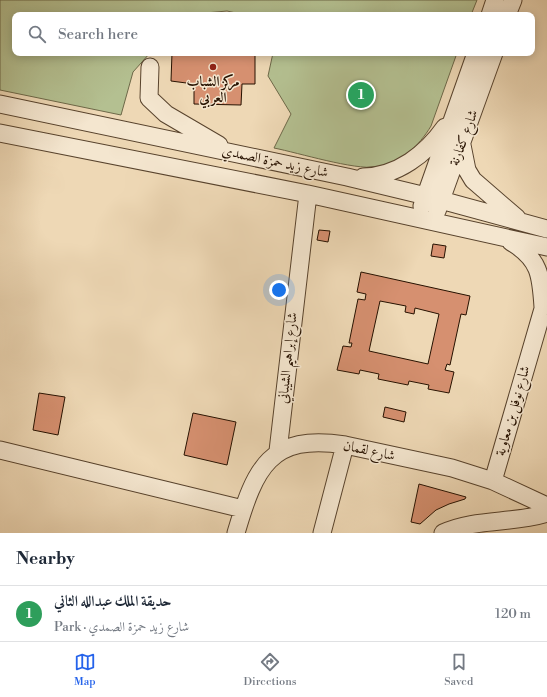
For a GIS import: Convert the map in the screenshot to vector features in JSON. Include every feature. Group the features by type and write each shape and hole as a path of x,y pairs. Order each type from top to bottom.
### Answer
{"street":[{"path":"491,12 495,0"},
{"path":"508,12 513,0"},
{"name":"شارع كفارنة","path":"434,198 454,113 475,56"},
{"name":"شارع كفارنة","path":"425,221 434,198 462,145 493,56"},
{"path":"150,67 149,98 166,114 235,153"},
{"name":"شارع زيد حمزة الصمدي","path":"0,104 347,177 434,198 547,229"},
{"path":"347,177 386,174 397,170 428,147 454,113"},
{"name":"شارع زيد حمزة الصمدي","path":"0,134 308,194 547,247"},
{"path":"462,145 467,170 473,180 518,220"},
{"name":"شارع إبراهيم الشيباني","path":"278,451 308,194"},
{"name":"شارع نوفل بن معاوية","path":"493,481 545,301 541,278 533,260 517,246 502,237"},
{"name":"شارع لقمان","path":"236,533 243,508 255,480 264,465 278,451 292,445 305,443 328,442 452,468 493,481 547,506"},
{"path":"322,533 345,445"},
{"path":"0,450 243,508"},
{"path":"443,533 476,523 518,519 547,513"}],"green space":[{"path":"0,0 477,0 472,12 12,12 12,56 147,56 133,72 121,115 0,90"},
{"path":"272,56 456,56 431,126 421,140 401,158 376,167 341,164 274,148 291,114 268,76"}],"building":[{"name":"مركز الشباب العربي","path":"172,56 255,56 255,84 242,84 241,105 194,104 194,84 171,81"},
{"path":"319,230 330,231 328,242 317,240"},
{"path":"433,244 446,246 444,258 431,256"},
{"path":"361,272 470,296 466,315 461,314 450,365 447,364 445,370 454,372 449,393 428,389 429,385 409,381 408,385 378,379 379,374 360,370 359,374 337,370 343,346 351,347 352,343 349,343 358,299 365,300 366,294 357,292","holes":["380,301 406,306 405,312 414,314 415,308 439,314 428,364 369,351"]},
{"path":"39,393 65,397 58,435 33,430"},
{"path":"385,407 406,412 404,422 383,417"},
{"path":"193,413 236,422 227,465 184,455"},
{"path":"419,484 466,497 465,499 436,510 420,524 411,522"}],"place":[{"name":"مركز الشباب العربي","path":"213,67"},
{"name":"حديقة الملك عبدالله الثاني","path":"361,95"}]}
